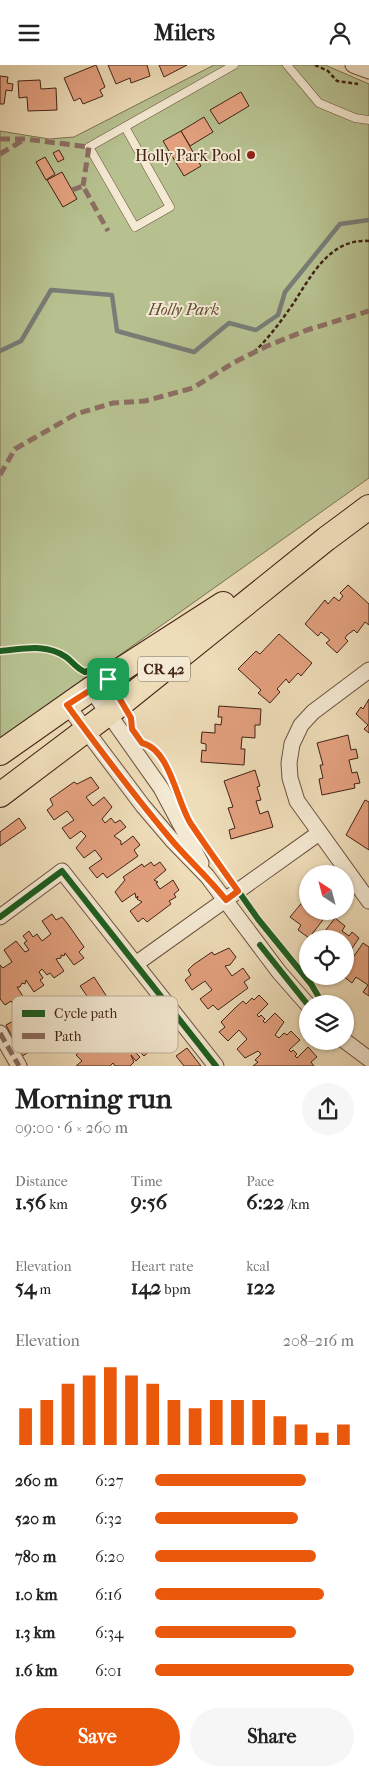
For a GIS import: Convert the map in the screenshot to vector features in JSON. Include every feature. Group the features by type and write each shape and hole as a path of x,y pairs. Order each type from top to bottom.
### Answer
{"main road":[{"name":"CR 42","path":"0,795 108,713 326,539 369,507"},
{"name":"CR 42","path":"0,753 91,689 326,539"}],"street":[{"path":"353,65 369,71"},
{"path":"369,670 312,712 301,725 292,744 289,763 294,794 319,833 369,901"},
{"path":"91,689 161,788 207,876"},
{"path":"67,705 142,806 207,876 279,972 299,995"},
{"path":"137,963 319,833"},
{"path":"0,917 62,871 162,996"},
{"path":"178,1016 216,1066"},
{"path":"0,1033 18,1066"},
{"path":"354,1048 369,1059"}],"lane":[{"path":"125,127 170,207 135,227 89,147 234,65"},
{"path":"287,65 319,103 355,118 369,120"}],"path":[{"path":"316,65 328,71 338,81 360,84"},
{"path":"254,352 266,340 298,293 329,254 348,243 369,241"}],"green space":[{"name":"Holly Park","path":"214,65 325,65 369,84 369,478 0,740 0,131 49,139 74,137"}],"building":[{"path":"96,65 105,87 100,90 103,96 83,104 80,98 74,101 64,78"},
{"path":"108,65 147,65 150,76 131,83 130,78 116,84"},
{"path":"159,65 187,65 164,77"},
{"path":"0,76 8,77 7,83 13,84 12,91 6,90 4,104 0,104"},
{"path":"40,80 41,89 56,88 57,110 28,111 27,97 19,98 18,81"},
{"path":"241,92 249,106 219,124 210,110"},
{"path":"204,117 213,132 190,146 181,131"},
{"path":"181,131 201,166 184,176 163,141"},
{"path":"59,150 64,159 58,162 53,153"},
{"path":"45,157 55,174 46,180 36,162"},
{"path":"62,172 77,199 63,207 47,180"},
{"path":"348,585 369,604 369,625 365,622 357,633 354,630 347,635 345,638 348,641 337,653 326,643 330,640 321,632 318,636 305,624 325,600 328,604 334,597 339,601 343,596 340,593"},
{"path":"279,634 312,663 301,676 298,673 289,683 286,679 277,689 280,692 270,703 258,693 261,690 238,669 256,651 260,654"},
{"path":"369,699 369,733 364,729 368,725 356,714 361,707 363,709"},
{"path":"219,706 261,709 260,725 255,725 255,738 242,737 241,749 245,749 244,765 201,762 202,750 206,751 206,744 201,743 202,732 215,733 215,724 221,725 222,717 218,717"},
{"path":"348,735 351,750 356,749 358,758 349,760 352,773 357,772 360,783 354,784 355,788 322,795 319,779 323,778 320,765 323,765 317,743"},
{"path":"255,770 260,786 257,787 261,800 256,801 260,814 268,811 273,827 231,839 229,830 235,828 228,808 233,807 224,781"},
{"path":"91,777 99,788 86,797 93,806 104,797 112,807 102,819 105,823 111,818 115,823 120,820 126,827 114,836 121,841 121,845 133,836 140,845 134,850 138,856 107,878 103,873 97,878 89,868 102,859 95,850 84,858 76,848 86,836 81,831 70,839 62,828 74,820 67,811 54,820 47,810 53,805 50,799 74,782 77,784"},
{"path":"365,800 369,802 369,850 346,835"},
{"path":"19,818 26,828 0,846 0,832"},
{"path":"151,862 154,866 160,862 166,870 154,880 158,882 156,883 160,889 173,880 179,890 174,894 176,897 169,901 171,904 147,922 143,918 138,922 130,911 142,902 137,899 138,896 136,898 135,893 122,902 115,892 125,880 123,877 142,864 144,867"},
{"path":"299,906 299,920 323,920 315,930 299,931 298,930 301,925 290,917"},
{"path":"52,914 56,920 62,917 84,947 79,952 84,958 74,965 65,953 64,956 61,955 61,958 56,959 64,971 54,978 50,973 47,975 42,969 39,972 43,978 40,980 44,985 34,992 26,980 25,984 22,983 20,987 17,987 23,996 12,996 12,1002 11,1001 5,1005 0,999 0,965 3,968 12,962 4,950 16,941 25,952 29,950 24,943 27,941 23,936 29,931 33,937 37,934 42,941 51,934 42,921"},
{"path":"333,920 338,920 345,926 343,930 326,930"},
{"path":"354,934 359,938 354,945"},
{"path":"363,943 369,947 369,996 363,992 368,985 356,977 354,980 354,956"},
{"path":"229,948 236,957 230,965 225,966 232,976 243,968 250,978 244,982 248,988 218,1010 213,1005 208,1009 200,999 212,990 205,981 192,990 185,980 191,975 188,970 212,952 214,955"},
{"path":"94,977 106,996 87,996 80,986"},
{"path":"259,995 268,1004 257,1015 259,1017 261,1015 265,1019 263,1021 265,1023 275,1013 284,1022 275,1035 279,1038 284,1033 287,1035 291,1031 299,1039 289,1050 291,1052 293,1050 297,1054 295,1056 297,1058 305,1050 311,1050 317,1057 311,1062 314,1066 253,1066 258,1062 255,1060 261,1054 258,1051 245,1058 237,1049 247,1039 239,1030 228,1041 219,1032 225,1027 221,1022 235,1008 243,1001 246,1004 252,998 254,1000"},
{"path":"12,1022 12,1037 6,1025"},
{"path":"187,1048 201,1066 184,1066 176,1056"},
{"path":"78,1053 136,1053 140,1057 136,1061 131,1055 134,1062 130,1066 115,1066 113,1063 110,1066 76,1066 82,1061 76,1055"}],"waterway":[{"path":"0,351 21,341 51,290 112,295 117,331 194,352 229,323 256,330 278,315 285,292 340,224 369,220"}],"marked path":[{"path":"0,139 25,139 89,147 83,186"},
{"path":"0,154 25,139"},
{"path":"72,190 83,186 108,231"},
{"path":"0,475 15,449 76,414 113,403 145,401 193,388 233,363 267,346 307,330 369,311"},
{"path":"0,1033 19,1066"}],"cycle path":[{"path":"0,651 42,648 66,657 85,672 100,665 131,718 133,729 142,743 149,745 163,762 191,824 258,919 311,984 318,995"},
{"path":"0,917 62,871 161,996"},
{"path":"260,945 300,995"},
{"path":"178,1018 216,1066"}],"place":[{"name":"Holly Park Pool","path":"251,155"}],"route":[{"path":"108,679 131,718 132,729 142,743 149,745 163,762 178,792 187,817 238,891 226,900 207,876 142,806 67,705 108,679"}]}
